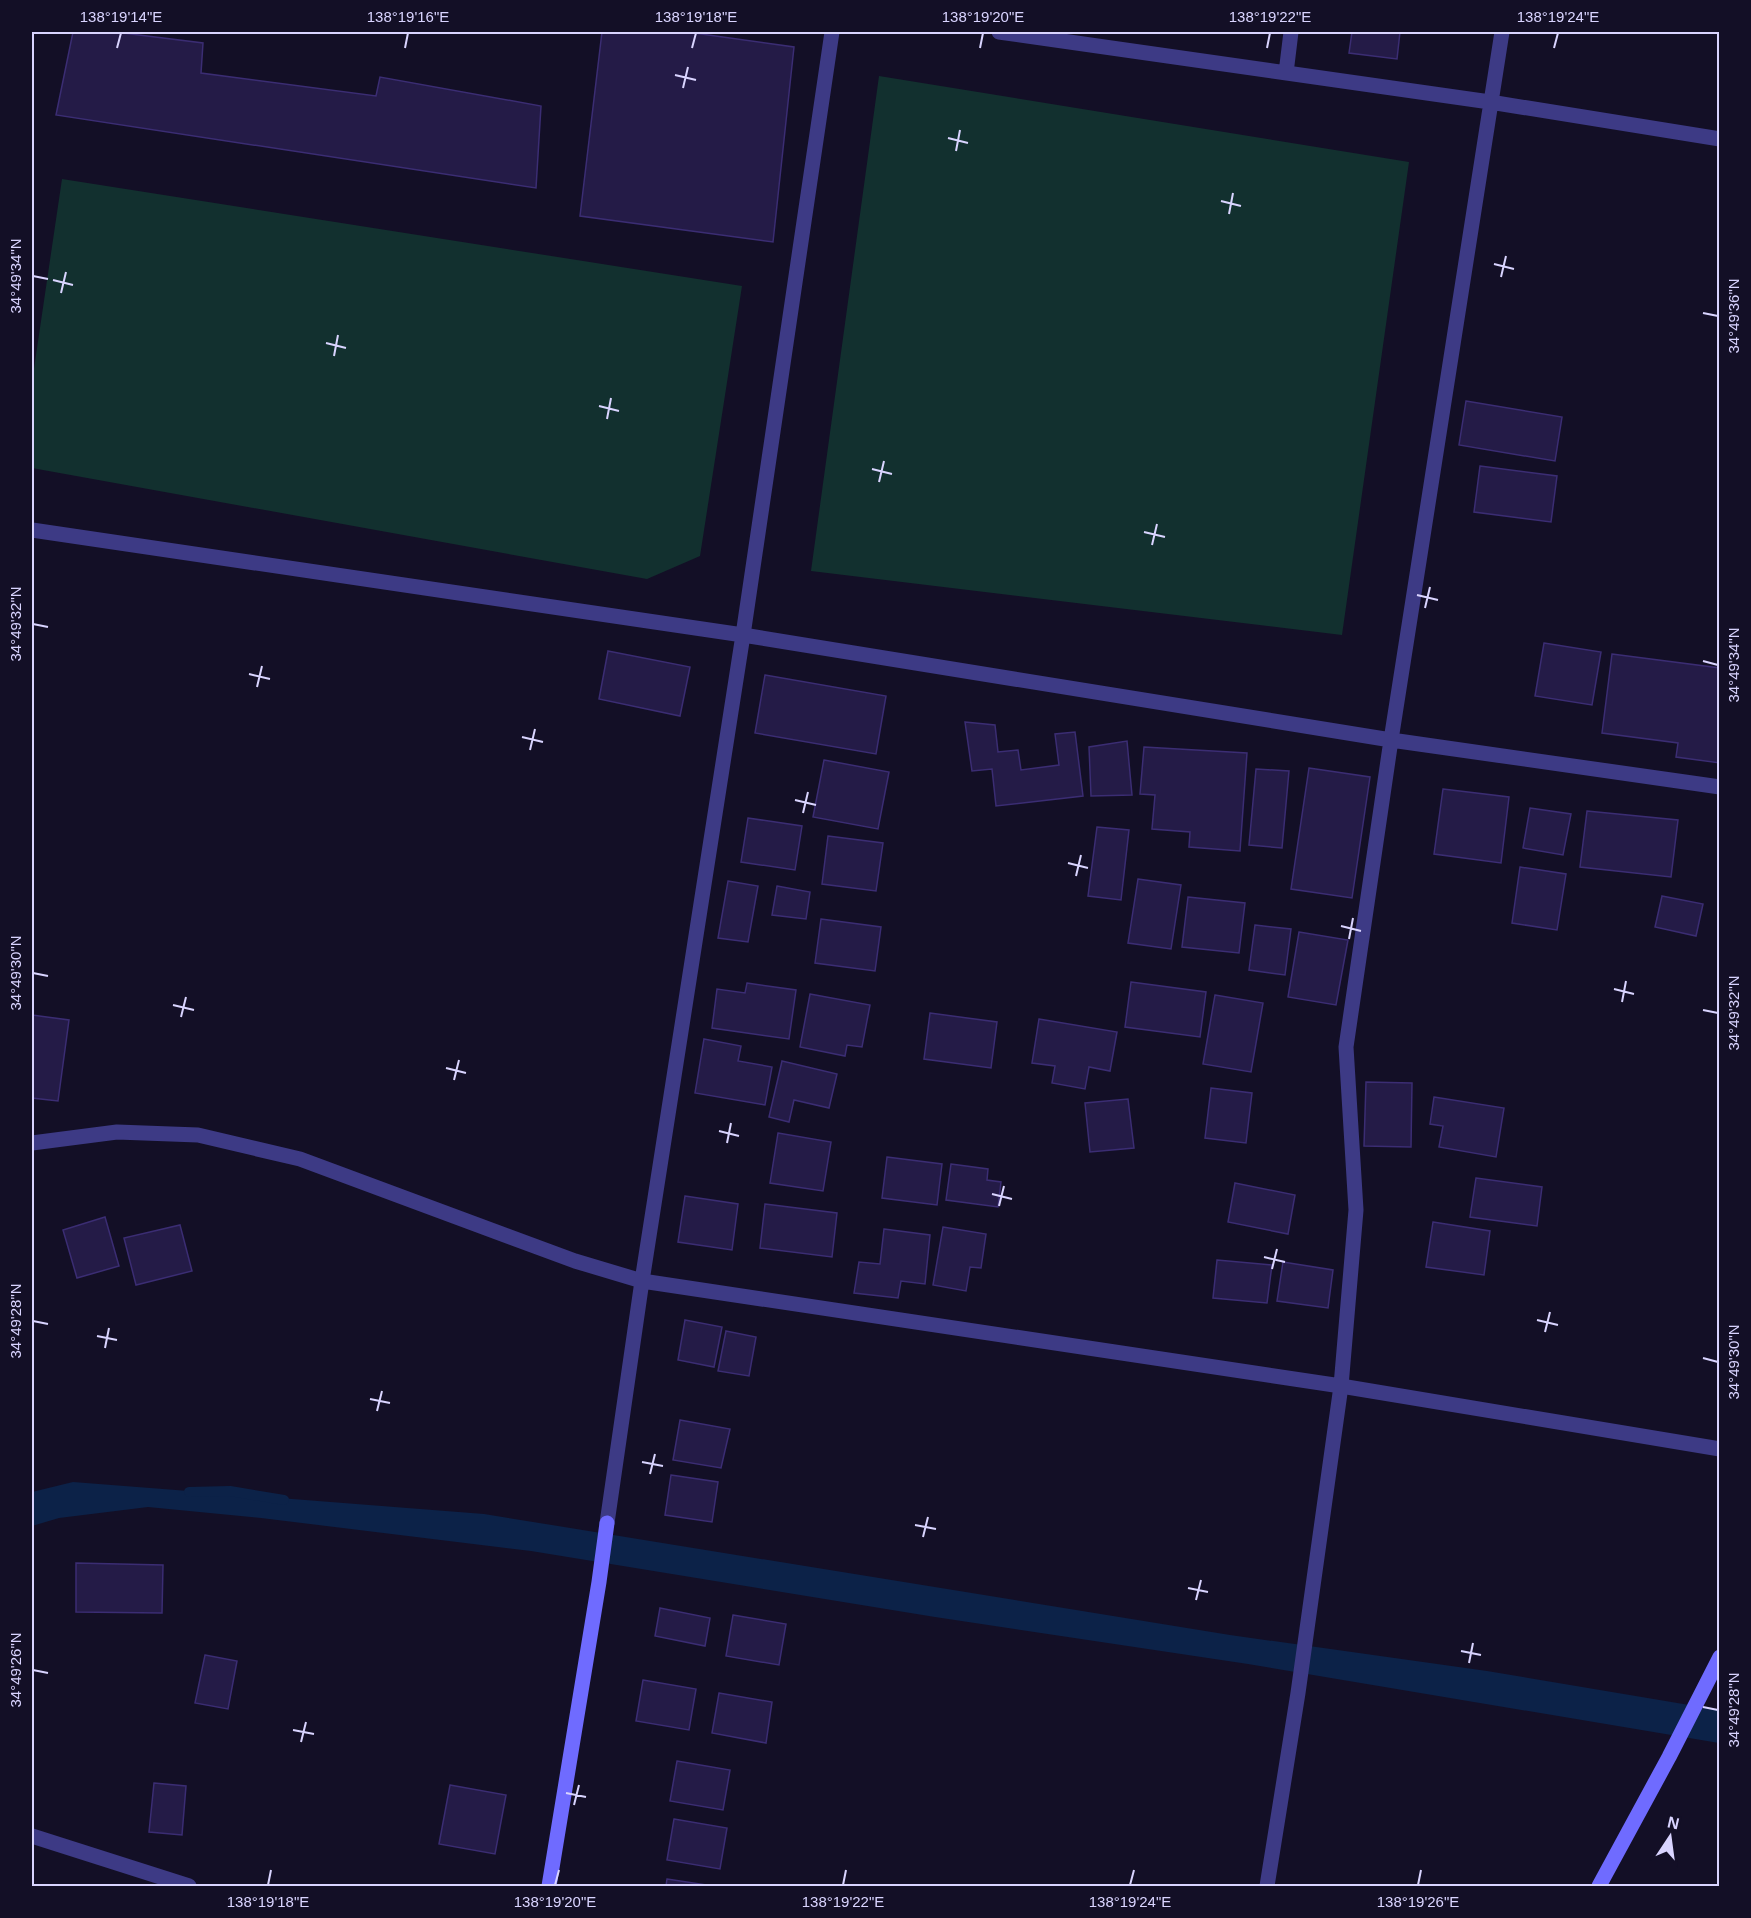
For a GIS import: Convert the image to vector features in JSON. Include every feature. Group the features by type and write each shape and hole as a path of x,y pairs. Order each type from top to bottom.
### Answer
{"street":[{"path":"549,1887 599,1582 642,1281 743,634 832,32"},
{"path":"999,32 1490,102 1719,139"},
{"path":"1286,73 1291,32"},
{"path":"1268,1887 1310,1614 1341,1386 1356,1210 1346,1047 1391,740 1502,32"},
{"path":"32,530 743,634 1391,740 1719,787"},
{"path":"32,1143 117,1132 198,1135 300,1159 575,1261 642,1281 1341,1386 1719,1449"},
{"path":"1599,1887 1669,1757 1719,1657"},
{"path":"32,1836 189,1887"}],"green space":[{"path":"879,76 1409,162 1342,635 811,571"},
{"path":"62,179 742,286 700,556 647,579 32,468 32,382"}],"water":[{"path":"73,1482 484,1514 1230,1635 1487,1671 1719,1710 1719,1743 1248,1664 935,1617 531,1551 261,1518 148,1507 59,1518 32,1526 32,1492"}],"building":[{"path":"73,32 115,32 203,43 201,73 376,96 380,77 541,106 536,188 56,115"},
{"path":"602,32 687,32 794,47 773,242 580,216"},
{"path":"1352,32 1400,32 1397,59 1349,53"},
{"path":"1466,401 1562,417 1555,461 1459,445"},
{"path":"1480,466 1557,476 1551,522 1474,512"},
{"path":"1544,643 1601,652 1592,705 1535,696"},
{"path":"608,651 690,667 680,716 599,699"},
{"path":"1612,654 1720,668 1720,763 1676,757 1678,743 1602,733"},
{"path":"765,675 886,696 876,754 755,733"},
{"path":"965,722 995,725 998,752 1018,750 1021,770 1059,765 1055,734 1075,732 1083,796 996,806 992,769 972,771"},
{"path":"1127,741 1132,795 1091,796 1089,747"},
{"path":"1144,747 1247,753 1240,851 1189,847 1190,832 1152,829 1155,795 1140,794"},
{"path":"824,760 889,772 878,829 813,817"},
{"path":"1309,768 1370,777 1352,898 1291,889"},
{"path":"1256,769 1289,771 1282,848 1249,845"},
{"path":"1443,789 1509,797 1501,863 1434,854"},
{"path":"1530,808 1571,814 1563,855 1523,848"},
{"path":"1587,811 1678,820 1671,877 1580,867"},
{"path":"748,818 802,826 795,870 741,862"},
{"path":"1097,827 1129,830 1121,900 1088,896"},
{"path":"828,836 883,843 876,891 822,884"},
{"path":"1520,867 1566,874 1557,930 1512,923"},
{"path":"1138,879 1181,885 1171,949 1128,943"},
{"path":"728,881 758,886 748,942 718,938"},
{"path":"777,886 810,892 806,919 772,915"},
{"path":"1662,896 1703,904 1696,936 1655,927"},
{"path":"1188,897 1245,903 1239,953 1182,947"},
{"path":"821,919 881,927 875,971 815,963"},
{"path":"1255,925 1291,929 1285,975 1249,970"},
{"path":"1299,932 1348,940 1336,1005 1288,997"},
{"path":"1131,982 1206,992 1200,1037 1125,1027"},
{"path":"747,983 796,990 789,1039 712,1028 717,989 745,993"},
{"path":"810,994 870,1005 862,1047 847,1045 845,1056 800,1047"},
{"path":"1215,995 1263,1003 1251,1072 1203,1064"},
{"path":"930,1013 997,1022 991,1068 924,1059"},
{"path":"32,1015 69,1020 58,1101 32,1098"},
{"path":"1039,1019 1117,1032 1110,1071 1089,1067 1085,1089 1052,1083 1055,1066 1032,1063"},
{"path":"704,1039 741,1046 738,1061 772,1067 765,1105 695,1093"},
{"path":"782,1061 837,1074 829,1108 794,1100 789,1122 769,1117"},
{"path":"1366,1082 1412,1083 1411,1147 1364,1146"},
{"path":"1211,1088 1252,1093 1246,1143 1205,1138"},
{"path":"1434,1097 1504,1108 1496,1157 1439,1147 1443,1126 1430,1124"},
{"path":"1128,1099 1134,1148 1090,1152 1085,1103"},
{"path":"778,1133 831,1142 823,1191 770,1183"},
{"path":"887,1157 942,1164 937,1205 882,1198"},
{"path":"951,1164 988,1169 987,1180 1001,1182 998,1207 946,1200"},
{"path":"1476,1178 1542,1187 1537,1226 1470,1217"},
{"path":"1235,1183 1295,1195 1288,1234 1228,1222"},
{"path":"685,1196 738,1204 732,1250 678,1242"},
{"path":"765,1204 837,1213 832,1257 760,1248"},
{"path":"105,1217 119,1266 77,1278 63,1230"},
{"path":"1433,1222 1490,1231 1484,1275 1426,1267"},
{"path":"180,1225 192,1271 136,1285 124,1238"},
{"path":"943,1227 986,1234 981,1268 970,1267 966,1291 933,1285"},
{"path":"884,1229 930,1235 925,1284 901,1281 898,1298 854,1293 859,1262 880,1264"},
{"path":"1217,1260 1272,1265 1267,1303 1213,1298"},
{"path":"1283,1262 1333,1270 1328,1308 1277,1301"},
{"path":"685,1320 722,1327 714,1367 678,1360"},
{"path":"726,1331 756,1337 749,1376 718,1371"},
{"path":"680,1420 730,1429 721,1468 673,1460"},
{"path":"671,1475 718,1482 712,1522 665,1515"},
{"path":"76,1563 163,1565 162,1613 76,1612"},
{"path":"660,1608 710,1618 705,1646 655,1636"},
{"path":"733,1615 786,1624 779,1665 726,1656"},
{"path":"205,1655 237,1661 228,1709 195,1703"},
{"path":"643,1680 696,1689 689,1730 636,1721"},
{"path":"719,1693 772,1702 766,1743 712,1733"},
{"path":"677,1761 730,1770 723,1810 670,1801"},
{"path":"154,1783 186,1786 182,1835 149,1832"},
{"path":"450,1785 506,1795 495,1854 439,1844"},
{"path":"674,1819 727,1828 720,1869 667,1860"},
{"path":"667,1879 713,1886 666,1886"}],"waterway":[{"path":"189,1492 230,1491 284,1500"}]}
